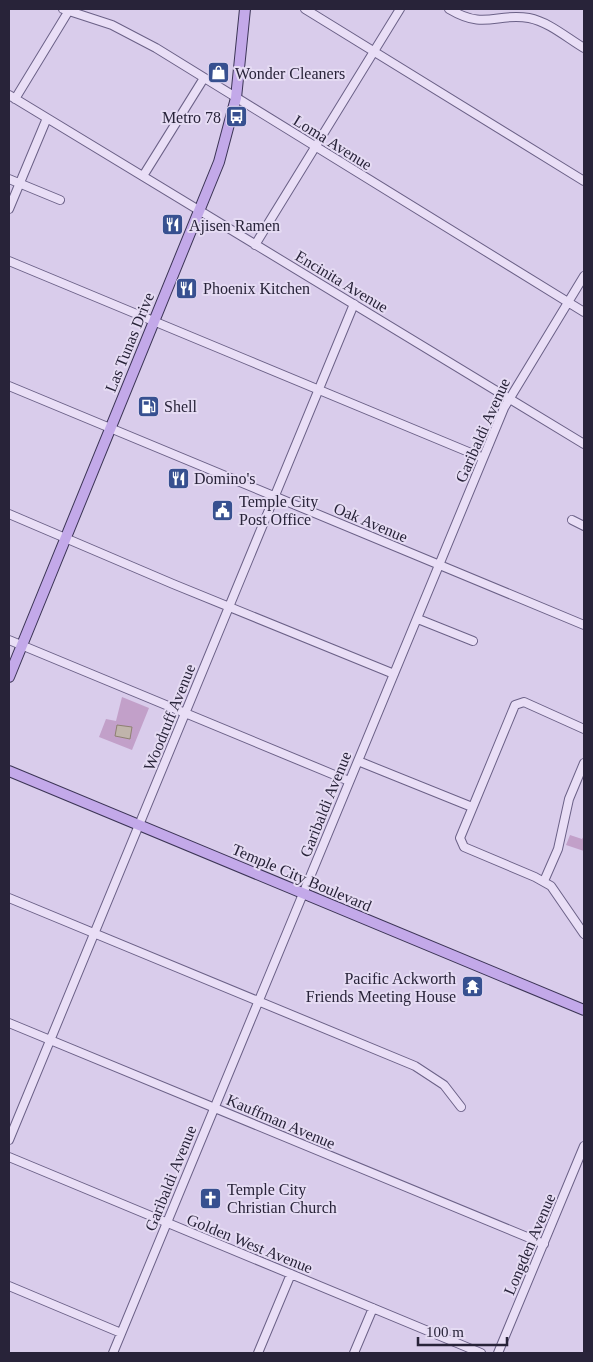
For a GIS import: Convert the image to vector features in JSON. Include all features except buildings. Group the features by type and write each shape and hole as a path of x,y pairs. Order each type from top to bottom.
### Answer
{"main road":[{"name":"Las Tunas Drive","path":"9,677 200,211 225,143 236,98 245,9"},
{"name":"Temple City Boulevard","path":"9,771 584,1010"}],"street":[{"path":"305,9 584,181"},
{"path":"255,245 400,9"},
{"path":"450,9 466,17 484,21 514,17 531,19 546,25 584,48"},
{"name":"Loma Avenue","path":"65,10 112,25 156,48 584,312"},
{"path":"12,97 65,10"},
{"path":"143,176 204,78"},
{"name":"Encinita Avenue","path":"12,97 584,444"},
{"path":"9,209 47,118"},
{"path":"9,179 60,200"},
{"path":"9,261 483,458"},
{"name":"Garibaldi Avenue","path":"113,1353 348,781 418,619 508,399 584,276"},
{"name":"Woodruff Avenue","path":"9,1140 354,304"},
{"name":"Oak Avenue","path":"9,386 584,625"},
{"path":"9,514 394,674"},
{"path":"572,520 584,526"},
{"path":"418,619 473,641"},
{"path":"9,640 348,781"},
{"path":"584,729 524,702 518,702 513,709 460,838 464,847 544,881 557,892 584,934"},
{"path":"358,760 472,807"},
{"path":"544,881 558,849 569,799 584,763"},
{"path":"9,898 415,1066 444,1084 461,1107"},
{"name":"Kauffman Avenue","path":"9,1023 544,1244"},
{"name":"Longden Avenue","path":"498,1353 584,1146"},
{"name":"Golden West Avenue","path":"9,1157 481,1353"},
{"path":"258,1353 291,1274"},
{"path":"9,1286 121,1333"},
{"path":"354,1353 373,1308"}],"shaded area":[{"path":"122,697 149,708 132,750 99,737 106,719 116,721"},
{"path":"117,725 132,727 130,739 115,736"},
{"path":"570,835 582,839 584,836 584,851 566,845"}],"place":[{"name":"Wonder Cleaners","path":"219,73"},
{"name":"Metro 78","path":"237,117"},
{"name":"Ajisen Ramen","path":"173,225"},
{"name":"Phoenix Kitchen","path":"187,288"},
{"name":"Shell","path":"148,406"},
{"name":"Domino's","path":"178,478"},
{"name":"Temple City Post Office","path":"223,510"},
{"name":"Pacific Ackworth Friends Meeting House","path":"472,987"},
{"name":"Temple City Christian Church","path":"211,1198"}]}
